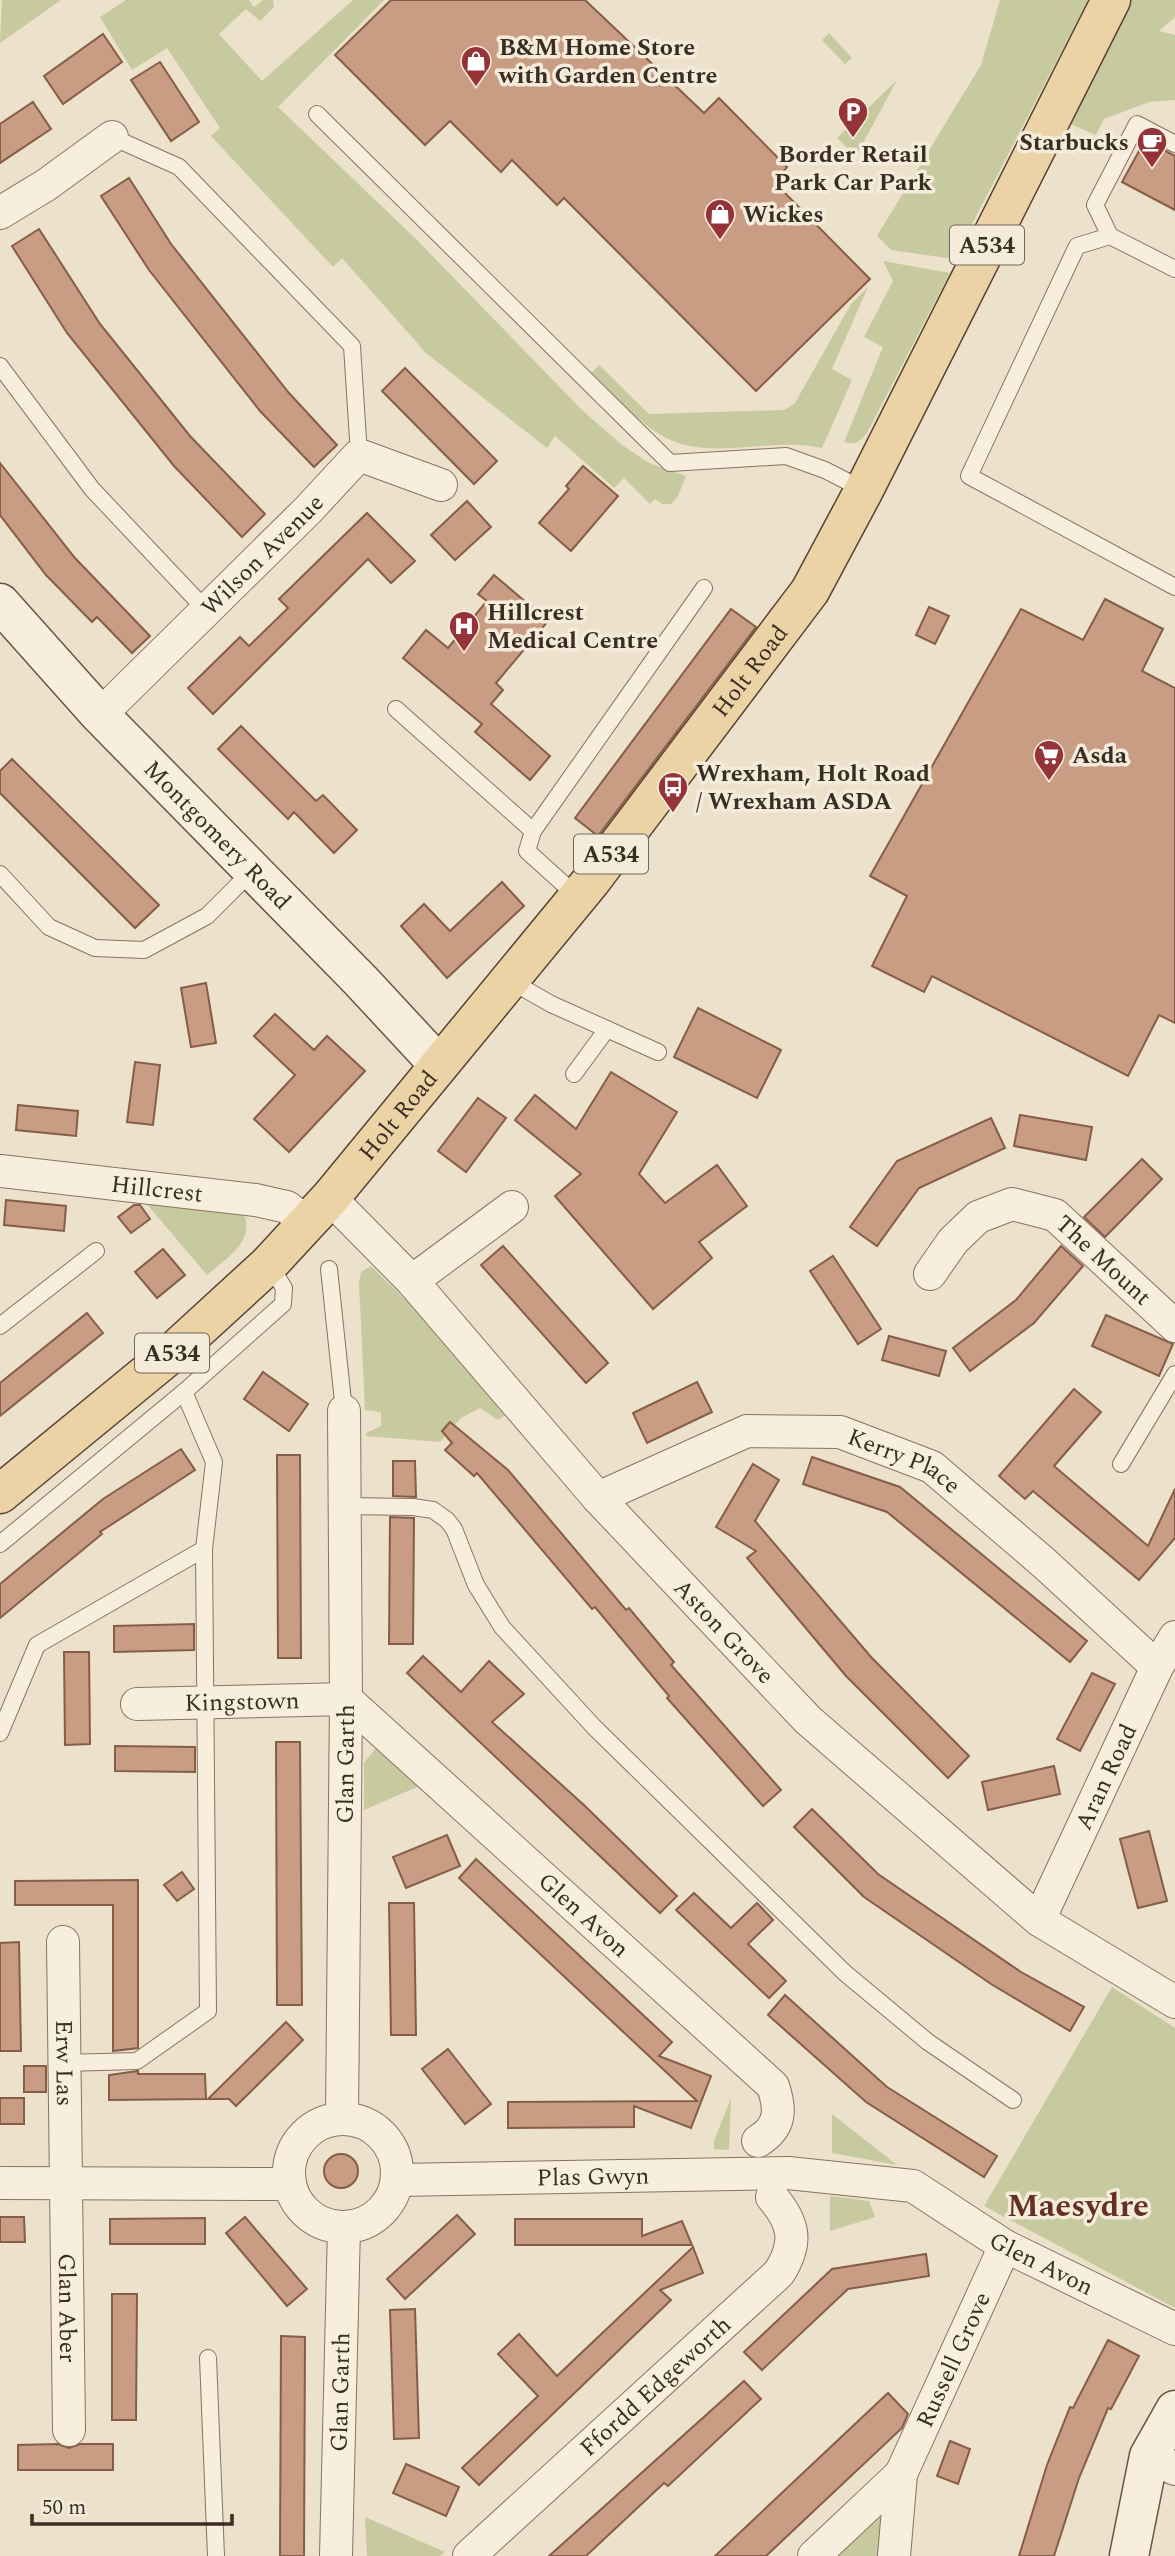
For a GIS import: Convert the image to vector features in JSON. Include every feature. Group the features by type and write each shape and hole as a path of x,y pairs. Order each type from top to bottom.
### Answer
{"main road":[{"name":"Holt Road","path":"0,1494 173,1352 269,1264 319,1211 578,897 810,591 864,490 1111,0"}],"street":[{"path":"0,214 46,185 112,137"},
{"path":"359,455 441,485"},
{"name":"Wilson Avenue","path":"100,715 308,510 359,455"},
{"name":"Montgomery Road","path":"0,603 100,715 361,981 439,1065"},
{"name":"Hillcrest","path":"0,1171 256,1200 287,1208 319,1211"},
{"name":"The Mount","path":"930,1274 953,1241 978,1217 1012,1204 1055,1215 1175,1326"},
{"path":"412,1281 512,1207"},
{"name":"Aston Grove","path":"319,1211 412,1281 598,1498 808,1720 1039,1920 1175,2002"},
{"name":"Glan Garth","path":"342,2118 346,1699 344,1411"},
{"name":"Kerry Place","path":"598,1498 747,1431 840,1432 932,1467 1044,1563 1157,1667"},
{"name":"Aran Road","path":"1039,1920 1157,1667 1175,1637"},
{"name":"Kingstown","path":"137,1704 346,1699"},
{"name":"Glen Avon","path":"346,1699 773,2086 778,2102 778,2118 772,2133 758,2141"},
{"name":"Erw Las","path":"63,1942 66,2184"},
{"path":"342,2118 369,2125 390,2144 397,2162 397,2180 393,2195 373,2218 344,2227 326,2225 309,2216 297,2202 290,2185 290,2161 300,2139 326,2121 342,2118"},
{"name":"Plas Gwyn","path":"397,2180 780,2185"},
{"path":"0,2183 290,2185"},
{"name":"Glan Aber","path":"66,2184 69,2430"},
{"name":"Glen Avon","path":"780,2185 914,2186 1005,2246 1175,2329"},
{"name":"Ffordd Edgeworth","path":"469,2556 779,2273 791,2254 792,2232 780,2185"},
{"name":"Glan Garth","path":"336,2556 344,2227"},
{"name":"Russell Grove","path":"894,2556 901,2474 1005,2246"},
{"path":"1129,2556 1162,2463 1175,2410"},
{"name":"Russell Grove","path":"814,2556 901,2474"}],"lane":[{"path":"317,114 670,463 786,456 825,470 864,490"},
{"path":"1175,144 1138,124 1095,205 1110,236 1175,269"},
{"path":"112,137 179,167 352,346 359,455"},
{"path":"1110,236 1076,246 969,476 1175,587"},
{"path":"0,366 92,489 206,610"},
{"path":"578,897 527,851 533,831 704,588"},
{"path":"396,709 533,831"},
{"path":"0,874 49,927 95,948 144,950 206,916 252,871"},
{"path":"509,980 658,1052"},
{"path":"574,1074 607,1028"},
{"path":"0,1326 96,1251"},
{"path":"0,1544 184,1392 283,1304 284,1288 269,1264"},
{"path":"329,1269 344,1411"},
{"path":"1121,1464 1175,1374"},
{"path":"65,2063 137,2061 208,2011 204,1549 214,1462 184,1392"},
{"path":"345,1506 413,1507 433,1510 447,1520 454,1529 476,1585 502,1627 594,1727 845,1973 928,2042 1013,2099"},
{"path":"0,1733 37,1645 204,1549"},
{"path":"208,2358 216,2556"}],"green space":[{"path":"2,0 61,0 0,43"},
{"path":"126,0 249,0 254,7 263,0 273,0 274,7 260,21 246,9 219,34 262,81 353,0 384,0 278,107 417,240 583,411 622,445 649,463 686,476 678,496 671,504 662,504 655,499 650,504 624,478 614,488 555,436 547,448 426,353 342,258 333,267 211,136 220,128 167,48 132,70 100,17"},
{"path":"1000,0 1088,0 954,259 891,250 877,236 981,65"},
{"path":"1126,0 1175,0 1175,17 1159,31 1175,35 1175,100 1149,102 1104,119 1096,135 1064,121"},
{"path":"829,33 852,58 845,64 822,40"},
{"path":"897,80 856,156 837,138"},
{"path":"883,261 950,273 867,433 857,442 848,443 844,442 883,347 864,337 893,281"},
{"path":"868,287 832,369 852,380 822,448 785,445 708,448 673,441 650,428 629,411 591,373 599,365 649,414 784,410 795,403 851,304"},
{"path":"140,1196 243,1212 246,1231 243,1240 207,1275"},
{"path":"371,1266 407,1301 422,1292 517,1407 498,1420 480,1408 461,1418 440,1442 366,1436 366,1433 381,1426 381,1412 365,1410 359,1282 361,1272"},
{"path":"386,1747 431,1781 364,1810 364,1763 376,1748"},
{"path":"1112,1987 1175,2028 1175,2308 984,2206"},
{"path":"731,2098 729,2150 714,2149 714,2141"},
{"path":"832,2114 897,2165 832,2153"},
{"path":"830,2196 869,2201 875,2217 830,2231"},
{"path":"896,2493 890,2556 829,2556"},
{"path":"365,2517 445,2552 440,2556 367,2556"}],"building":[{"path":"391,0 585,0 704,113 719,98 787,167 784,171 787,173 776,184 870,279 756,391 564,198 557,205 512,160 501,172 450,121 425,145 335,55"},
{"path":"103,34 122,62 63,104 44,76"},
{"path":"160,62 199,122 171,141 131,80"},
{"path":"33,102 51,129 0,163 0,124"},
{"name":"Starbucks","path":"1145,140 1175,156 1175,210 1122,182"},
{"path":"129,178 171,244 289,393 337,445 314,467 260,411 149,270 101,196"},
{"path":"39,229 100,324 190,436 265,514 242,537 174,466 67,333 12,246"},
{"path":"405,368 497,461 474,484 382,391"},
{"path":"0,463 75,558 150,636 132,653 97,617 92,622 46,575 0,515"},
{"path":"583,466 618,496 571,551 539,523 569,489 566,486"},
{"path":"467,501 491,527 455,560 431,535"},
{"path":"367,513 415,561 391,583 368,559 213,714 188,688 240,637 249,646 288,608 279,599"},
{"name":"Hillcrest Medical Centre","path":"494,575 548,621 496,683 503,690 491,704 550,756 530,780 475,732 482,724 403,658 426,630 448,648 487,601 478,594"},
{"name":"Asda","path":"1105,599 1163,629 1142,671 1175,688 1175,1023 1159,1015 1128,1076 932,976 924,992 872,966 907,896 870,876 1021,609 1083,640"},
{"path":"929,607 949,616 935,644 916,635"},
{"path":"731,609 756,627 598,836 575,818"},
{"path":"241,726 316,801 323,795 357,830 334,853 294,812 288,819 218,749"},
{"path":"12,759 159,905 135,928 0,793 0,771"},
{"path":"502,882 524,906 447,978 401,926 424,904 450,931"},
{"path":"206,983 216,1043 191,1047 181,988"},
{"path":"698,1008 781,1050 757,1098 674,1057"},
{"path":"275,1014 314,1050 327,1036 365,1071 289,1152 254,1119 295,1075 254,1036"},
{"path":"135,1062 160,1065 153,1125 127,1122"},
{"path":"611,1072 677,1112 639,1174 665,1203 717,1165 747,1206 699,1242 712,1258 653,1309 555,1196 581,1174 515,1120 535,1095 576,1129"},
{"path":"478,1098 506,1118 466,1172 438,1151"},
{"path":"18,1105 78,1111 76,1136 16,1130"},
{"path":"1020,1115 1092,1127 1086,1160 1014,1146"},
{"path":"991,1118 1005,1148 919,1188 877,1246 850,1227 897,1161"},
{"path":"1142,1159 1162,1179 1105,1237 1084,1217"},
{"path":"6,1200 66,1206 64,1231 4,1225"},
{"path":"134,1205 140,1205 150,1219 131,1233 118,1217"},
{"path":"503,1246 608,1363 586,1383 481,1265"},
{"path":"1061,1246 1083,1266 1034,1323 970,1371 953,1348 1016,1300"},
{"path":"163,1249 185,1275 157,1298 135,1272"},
{"path":"833,1256 881,1329 858,1344 810,1271"},
{"path":"87,1313 103,1333 0,1416 0,1383"},
{"path":"1106,1315 1173,1344 1159,1376 1092,1346"},
{"path":"889,1336 946,1351 939,1376 882,1360"},
{"path":"263,1372 308,1404 289,1431 244,1399"},
{"path":"697,1382 712,1412 647,1443 633,1413"},
{"path":"1074,1389 1101,1412 1054,1466 1148,1546 1175,1489 1175,1538 1139,1580 1033,1491 1025,1499 999,1476"},
{"path":"450,1422 508,1470 626,1610 629,1608 674,1662 671,1665 781,1790 763,1806 667,1698 669,1696 595,1607 592,1609 477,1473 474,1476 445,1450 452,1443 442,1431"},
{"path":"181,1449 195,1470 100,1532 102,1534 0,1618 0,1584 103,1499"},
{"path":"277,1455 300,1455 301,1658 278,1658"},
{"path":"812,1457 900,1487 1087,1641 1070,1662 887,1512 803,1484"},
{"path":"393,1461 415,1461 416,1497 393,1496"},
{"path":"753,1464 779,1480 755,1521 871,1657 969,1756 948,1778 846,1676 747,1558 756,1551 716,1527"},
{"path":"390,1517 414,1518 413,1644 389,1644"},
{"path":"194,1624 194,1650 114,1652 114,1626"},
{"path":"64,1652 89,1652 90,1744 65,1745"},
{"path":"423,1656 461,1692 489,1661 524,1694 492,1722 585,1806 677,1896 660,1913 407,1673"},
{"path":"1092,1673 1115,1684 1080,1751 1057,1739"},
{"path":"276,1742 300,1742 302,2005 277,2005"},
{"path":"115,1746 195,1747 195,1772 115,1771"},
{"path":"1054,1766 1060,1794 988,1810 982,1782"},
{"path":"812,1809 878,1874 1021,1972 1084,2007 1070,2031 991,1984 864,1897 794,1827"},
{"path":"1149,1831 1167,1901 1138,1908 1120,1839"},
{"path":"447,1835 460,1866 406,1888 393,1857"},
{"path":"476,1859 672,2042 659,2056 711,2076 691,2128 634,2106 634,2127 508,2128 508,2102 697,2101 459,1878"},
{"path":"182,1872 194,1889 177,1901 164,1885"},
{"path":"138,1880 138,2048 113,2051 113,1905 15,1905 15,1881"},
{"path":"694,1893 731,1928 757,1903 773,1920 748,1944 786,1981 769,1998 676,1910"},
{"path":"389,1903 414,1903 416,2035 391,2035"},
{"path":"19,1942 21,2051 0,2051 0,1943"},
{"path":"785,1995 887,2087 997,2156 984,2177 866,2102 768,2015"},
{"path":"286,2022 303,2040 236,2106 229,2099 208,2099"},
{"path":"448,2049 491,2104 465,2124 422,2069"},
{"path":"24,2066 46,2066 46,2092 24,2092"},
{"path":"138,2071 138,2074 205,2074 206,2099 109,2100 109,2075"},
{"path":"0,2098 24,2098 24,2124 0,2124"},
{"path":"341,2154 353,2159 358,2171 353,2183 341,2188 329,2183 324,2171 329,2159"},
{"path":"457,2215 475,2234 405,2299 387,2279"},
{"path":"0,2217 24,2217 25,2242 0,2242"},
{"path":"245,2217 307,2289 287,2306 226,2233"},
{"path":"205,2218 205,2244 110,2244 110,2219"},
{"path":"515,2219 642,2219 642,2236 682,2221 692,2245 515,2245"},
{"path":"693,2247 703,2273 660,2290 671,2300 479,2485 462,2468 538,2396 498,2354 519,2334 557,2376"},
{"path":"926,2254 929,2276 848,2289 762,2370 744,2352 832,2269"},
{"path":"112,2294 137,2294 136,2420 112,2420"},
{"path":"415,2309 419,2438 394,2439 390,2310"},
{"path":"281,2336 305,2337 304,2556 280,2556"},
{"path":"1108,2340 1139,2356 1111,2409 1108,2408 1079,2478 1054,2556 1019,2556 1047,2465 1070,2407 1073,2408"},
{"path":"744,2381 761,2399 668,2486 664,2483 586,2556 549,2556"},
{"path":"888,2393 908,2414 902,2428 766,2556 715,2556"},
{"path":"950,2441 970,2449 958,2484 937,2476"},
{"path":"58,2444 69,2448 80,2444 113,2444 113,2470 18,2470 18,2445"},
{"path":"406,2464 459,2487 446,2516 393,2493"}],"place":[{"name":"B&M Home Store with Garden Centre","path":"476,88"},
{"name":"Border Retail Park Car Park","path":"853,139"},
{"name":"Starbucks","path":"1152,169"},
{"name":"Wickes","path":"720,241"},
{"name":"Hillcrest Medical Centre","path":"464,653"},
{"name":"Asda","path":"1049,782"},
{"name":"Wrexham, Holt Road / Wrexham ASDA","path":"673,814"}],"district":[{"name":"Maesydre","path":"1078,2205"}]}
